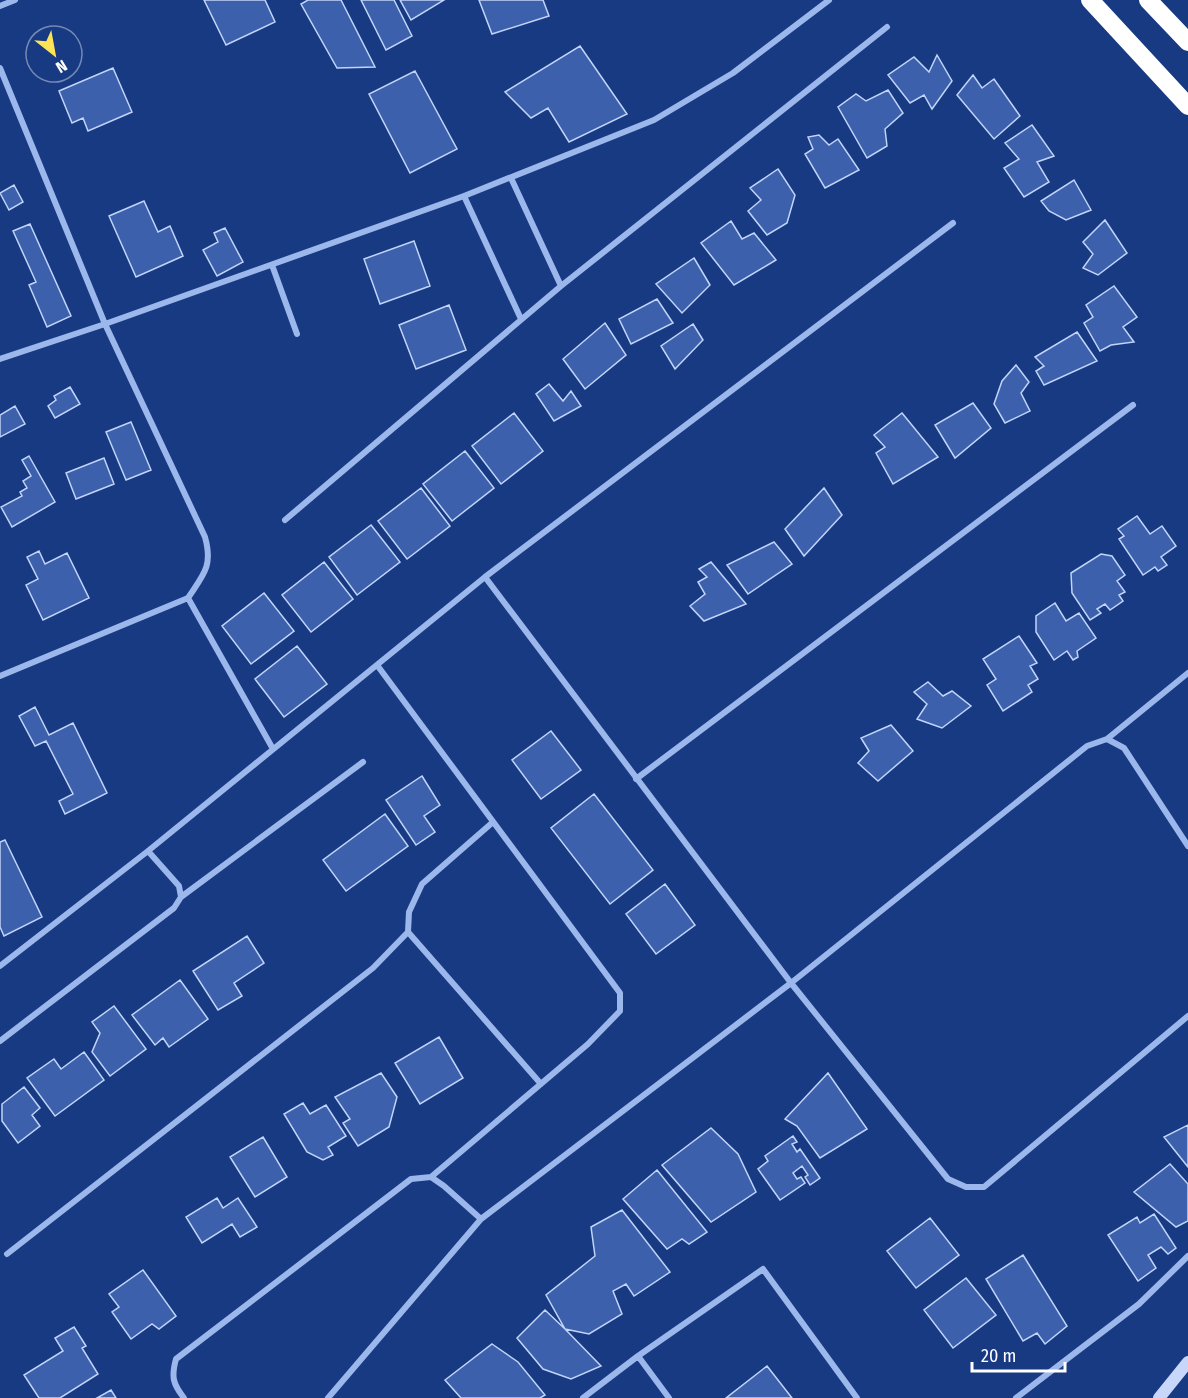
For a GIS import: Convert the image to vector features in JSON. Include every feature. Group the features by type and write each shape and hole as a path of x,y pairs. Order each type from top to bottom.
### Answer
{"highway":[{"path":"1090,0 1188,106"},
{"path":"1148,0 1188,42"}],"street":[{"path":"0,6 15,0"},
{"path":"0,359 464,196 654,120 733,73 829,0"},
{"path":"285,520 561,286 887,27"},
{"path":"0,68 105,324 205,537 210,554 207,570 188,598 0,676"},
{"path":"511,178 561,286"},
{"path":"464,196 521,319"},
{"path":"0,966 148,851 484,577 953,223"},
{"path":"272,265 297,334"},
{"path":"636,778 1132,405"},
{"path":"484,577 791,983 948,1179 966,1187 984,1187 1188,1016"},
{"path":"188,598 273,749"},
{"path":"184,1398 175,1386 173,1370 176,1359 411,1179 431,1177 588,1044 620,1011 620,993 377,665"},
{"path":"328,1398 481,1219 791,983 1087,746 1107,739 1188,673"},
{"path":"1107,739 1124,748 1188,846"},
{"path":"0,1041 174,908 181,897 363,762"},
{"path":"7,1254 374,968 408,932 409,912 422,884 493,822"},
{"path":"148,851 179,886 181,897"},
{"path":"408,932 542,1084"},
{"path":"431,1177 481,1219"},
{"path":"1016,1398 1138,1304 1188,1256"},
{"path":"582,1398 638,1356 764,1269 857,1398"},
{"path":"638,1356 669,1398"},
{"path":"1159,1398 1188,1362"}],"building":[{"path":"204,0 265,0 275,22 226,45"},
{"path":"308,0 341,0 375,67 337,68 301,4"},
{"path":"361,0 394,0 412,36 386,50"},
{"path":"400,0 444,0 411,20"},
{"path":"479,0 543,0 549,16 492,34"},
{"path":"580,46 627,114 569,142 548,108 531,118 505,92"},
{"path":"937,55 952,81 932,109 924,95 910,103 888,75 914,57 929,72"},
{"path":"113,68 132,112 88,131 83,118 72,123 59,91 75,84 84,84 84,80"},
{"path":"415,71 457,149 410,173 369,94"},
{"path":"973,75 982,88 994,79 1020,116 994,139 957,95"},
{"path":"888,90 903,113 885,129 887,146 867,158 838,107 856,94 866,101"},
{"path":"1032,125 1054,156 1037,162 1049,182 1024,197 1004,168 1019,159 1005,143"},
{"path":"819,135 829,145 838,139 859,170 825,188 805,154 813,149 808,137"},
{"path":"778,169 795,195 787,223 767,235 748,211 761,200 750,188"},
{"path":"1074,180 1091,210 1066,220 1049,211 1041,201"},
{"path":"14,185 23,202 9,210 0,193"},
{"path":"144,201 158,232 170,226 183,256 136,277 109,216"},
{"path":"1105,220 1127,253 1098,275 1083,268 1093,254 1083,242"},
{"path":"731,221 742,239 754,233 776,260 734,285 701,243"},
{"path":"30,224 71,316 47,327 29,285 36,282 13,231"},
{"path":"225,228 243,262 217,276 203,250 218,242 214,233"},
{"path":"414,241 430,286 380,304 364,259"},
{"path":"694,258 710,285 682,313 656,284"},
{"path":"1114,286 1137,317 1123,327 1134,342 1111,345 1100,351 1084,323 1093,317 1086,305"},
{"path":"657,299 673,323 631,344 619,319"},
{"path":"449,305 466,350 416,369 399,325"},
{"path":"605,323 626,355 585,389 563,359"},
{"path":"693,324 703,340 675,369 661,346"},
{"path":"1077,332 1097,361 1044,385 1036,371 1044,366 1035,357"},
{"path":"1016,365 1029,382 1021,393 1030,411 1005,423 994,404 1002,381"},
{"path":"549,384 563,401 571,391 581,406 554,421 536,394"},
{"path":"70,387 80,404 55,418 48,406 56,400 54,396"},
{"path":"973,403 991,428 955,458 935,425"},
{"path":"15,406 25,424 0,437 0,415"},
{"path":"514,413 543,451 501,484 472,446"},
{"path":"902,413 938,457 893,484 876,453 885,447 874,435"},
{"path":"131,422 151,470 126,480 106,432"},
{"path":"465,451 494,488 452,521 423,484"},
{"path":"29,456 55,502 12,527 1,507 22,496 20,492 27,488 23,481 31,476 22,460"},
{"path":"104,458 114,484 76,499 66,473"},
{"path":"421,488 450,526 407,559 378,521"},
{"path":"824,488 842,515 804,556 785,529"},
{"path":"1137,516 1150,534 1162,526 1176,546 1161,557 1167,565 1158,571 1155,567 1143,575 1119,539 1124,536 1118,529"},
{"path":"371,525 400,562 357,595 329,557"},
{"path":"774,542 792,564 748,594 727,565"},
{"path":"39,551 45,564 67,553 89,598 43,620 26,585 38,579 27,557"},
{"path":"1101,554 1112,556 1125,575 1117,581 1125,592 1119,595 1123,601 1110,610 1105,604 1097,609 1101,613 1090,620 1072,593 1071,573"},
{"path":"324,562 353,599 311,632 282,595"},
{"path":"711,562 746,604 704,621 690,606 705,594 698,582 707,577 699,569"},
{"path":"264,593 294,631 251,664 222,626"},
{"path":"1055,603 1066,621 1079,613 1096,638 1077,651 1078,657 1073,660 1067,651 1054,660 1036,632 1036,616"},
{"path":"1019,636 1037,663 1030,666 1038,679 1028,685 1032,692 1003,711 987,685 996,679 983,659"},
{"path":"297,646 327,684 284,717 255,679"},
{"path":"928,682 943,696 952,691 971,706 942,728 917,719 927,704 914,692"},
{"path":"35,707 49,735 73,723 107,793 65,814 59,801 73,794 46,741 35,746 19,716"},
{"path":"891,725 913,751 878,781 858,763 869,751 861,738"},
{"path":"551,731 581,770 541,799 512,760"},
{"path":"422,776 440,805 424,816 435,832 416,845 386,800"},
{"path":"594,794 653,870 610,904 551,828"},
{"path":"385,814 408,846 346,891 323,860"},
{"path":"5,840 42,917 4,936 0,927 0,842"},
{"path":"665,884 695,925 656,954 626,914"},
{"path":"247,936 264,963 234,983 242,996 218,1010 193,971"},
{"path":"180,980 208,1019 169,1047 163,1038 155,1045 132,1015"},
{"path":"114,1006 146,1049 110,1076 92,1052 100,1033 92,1022"},
{"path":"439,1037 463,1078 420,1104 395,1063"},
{"path":"84,1052 104,1080 55,1116 27,1078 54,1059 61,1069"},
{"path":"381,1073 397,1097 389,1127 358,1146 343,1123 350,1119 335,1097"},
{"path":"828,1073 867,1129 820,1158 797,1126 785,1119"},
{"path":"24,1087 40,1108 32,1115 40,1126 18,1143 2,1121 2,1104"},
{"path":"303,1103 310,1114 326,1105 346,1136 328,1147 333,1155 323,1160 307,1152 284,1114"},
{"path":"1188,1125 1188,1167 1164,1137"},
{"path":"711,1128 738,1154 756,1192 711,1222 662,1165"},
{"path":"793,1136 797,1142 792,1144 797,1152 800,1149 820,1178 810,1185 805,1177 808,1175 802,1166 793,1173 797,1179 801,1177 805,1183 780,1200 758,1169 768,1161 765,1156"},
{"path":"263,1137 287,1177 255,1197 230,1157"},
{"path":"1170,1164 1188,1184 1188,1221 1176,1227 1134,1192"},
{"path":"657,1170 707,1232 689,1244 682,1239 667,1249 623,1199"},
{"path":"217,1198 223,1208 238,1198 257,1227 240,1237 232,1224 202,1243 186,1217"},
{"path":"622,1210 670,1272 634,1296 626,1284 613,1291 622,1314 589,1334 565,1329 546,1295 595,1256 591,1227"},
{"path":"1154,1214 1176,1248 1168,1254 1161,1247 1148,1255 1156,1268 1138,1281 1108,1235 1137,1217 1140,1223"},
{"path":"930,1218 959,1255 916,1288 887,1251"},
{"path":"1023,1255 1067,1326 1045,1344 1037,1333 1023,1341 986,1279"},
{"path":"143,1270 176,1316 159,1329 152,1324 131,1339 112,1312 119,1307 109,1294"},
{"path":"966,1278 996,1315 953,1348 924,1310"},
{"path":"545,1310 601,1366 571,1379 543,1369 517,1338"},
{"path":"74,1327 86,1346 82,1348 98,1374 60,1398 39,1398 24,1375 63,1351 55,1338"},
{"path":"492,1344 518,1362 545,1395 540,1398 461,1398 445,1380"},
{"path":"767,1366 792,1398 726,1398"},
{"path":"111,1390 116,1398 97,1398"}]}
